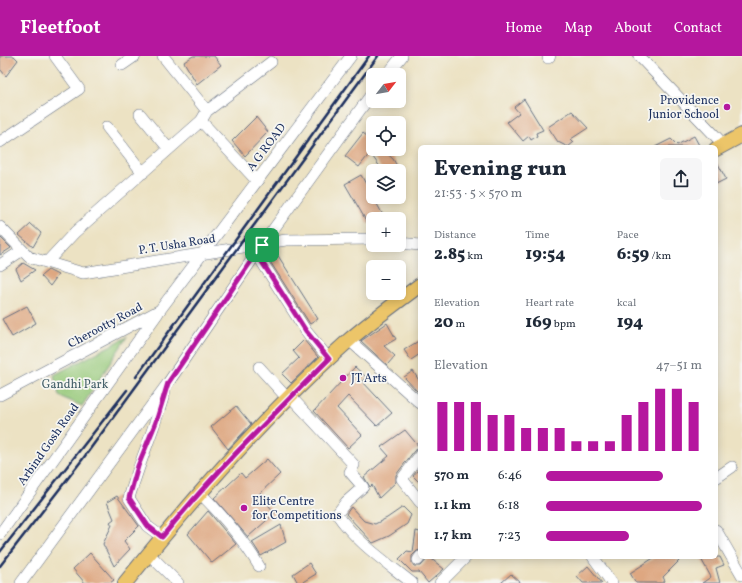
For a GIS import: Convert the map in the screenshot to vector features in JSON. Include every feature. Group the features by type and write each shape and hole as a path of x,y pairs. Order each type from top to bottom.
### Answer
{"main road":[{"path":"720,147 742,135"},
{"path":"125,583 200,493 290,398 349,340 418,287"}],"street":[{"path":"0,142 79,89 55,56"},
{"path":"122,65 135,56"},
{"path":"163,56 207,110"},
{"name":"A G ROAD","path":"201,254 351,56"},
{"path":"393,68 402,56"},
{"path":"639,56 720,147"},
{"path":"47,262 75,232 143,173 168,148 201,121 207,110 271,62"},
{"path":"20,583 168,383 262,245 366,102"},
{"path":"140,114 168,148"},
{"path":"201,121 256,181"},
{"path":"107,127 143,173"},
{"name":"P. T. Usha Road","path":"0,226 21,251 29,257 83,272 262,245 286,240 366,239"},
{"path":"406,244 418,245"},
{"path":"262,245 262,262 306,331 329,359"},
{"path":"0,265 21,251"},
{"name":"Cherootty Road","path":"0,395 160,310 201,254"},
{"name":"Arbind Gosh Road","path":"0,534 160,310"},
{"path":"349,340 418,399"},
{"path":"259,367 354,465 350,472 363,487 346,502 337,514 345,526 375,554 412,583"},
{"path":"162,537 148,526 129,498 138,466 156,422 168,383"},
{"path":"418,458 402,479 418,499"},
{"path":"718,477 732,467"},
{"path":"200,493 214,507 249,550 259,566"},
{"path":"718,533 742,575"},
{"path":"149,554 178,583"},
{"path":"440,583 464,559"},
{"path":"594,559 612,583"}],"green space":[{"name":"Gandhi Park","path":"127,337 82,406 59,396 54,375"}],"building":[{"path":"0,56 14,56 18,60 6,76 0,69"},
{"path":"193,56 214,56 221,65 197,84 184,62"},
{"path":"524,99 543,130 536,133 537,136 531,140 529,136 523,141 507,122 519,113 514,107"},
{"path":"572,111 588,128 571,139 574,142 570,145 564,145 558,142 548,127"},
{"path":"256,117 268,132 245,156 232,141"},
{"path":"363,133 366,135 366,156 368,156 359,167 345,156"},
{"path":"694,136 699,145 677,145"},
{"path":"671,139 677,145 659,145"},
{"path":"372,156 390,156 396,164 378,164"},
{"path":"718,164 726,179 718,183"},
{"path":"361,175 366,184 366,204 377,204 381,212 366,212 366,221 345,184"},
{"path":"31,224 41,233 33,247 19,235"},
{"path":"0,237 11,248 0,255"},
{"path":"277,254 318,319 310,324 269,260"},
{"path":"23,263 35,270 21,280 16,269"},
{"path":"48,270 58,275 50,286 41,276"},
{"path":"27,306 36,323 12,337 2,319"},
{"path":"387,323 396,339 384,346 395,356 387,365 361,341"},
{"path":"304,340 318,357 291,383 282,374 299,358 293,351"},
{"path":"418,341 418,355 411,360 404,350"},
{"path":"355,367 366,377 362,381 392,413 377,426 348,396 337,408 362,435 348,448 314,411"},
{"path":"413,371 418,379 418,390 417,391 404,377"},
{"path":"236,406 251,424 228,449 211,427"},
{"path":"405,430 418,446 418,449 414,451 396,475 396,482 379,498 372,485 370,487 364,477 389,456 381,447"},
{"name":"Elite Centre for Competitions","path":"267,459 280,474 259,494 275,513 248,537 214,498 241,473 245,478"},
{"path":"418,470 418,481 413,476"},
{"path":"117,496 139,526 124,541 130,549 114,566 103,544 112,525 110,522 114,519 107,502"},
{"path":"351,507 364,521 375,524 403,507 411,515 407,524 389,536 373,543 346,514"},
{"path":"208,511 236,544 212,563 188,534"},
{"path":"281,525 286,542 261,556 252,542"},
{"path":"416,531 418,532 418,551 412,556 412,563 414,566 421,566 427,559 432,559 444,569 428,583 419,572 412,572 399,559 407,551 413,552"},
{"path":"90,553 114,580 110,583 85,583 73,569"},
{"path":"718,557 720,557 724,565 716,568 720,583 702,583 711,577 701,559 718,559"},
{"path":"652,559 678,559 679,561 663,577 665,581 662,583 636,583 630,573"},
{"path":"309,563 316,574 301,583 298,583 293,574"},
{"path":"588,566 602,583 583,583 577,576"},
{"path":"511,574 521,583 501,583"}],"railway":[{"path":"136,377 369,56"},
{"path":"0,566 82,460 378,56"},
{"path":"0,552 127,390"}],"place":[{"name":"Providence Junior School","path":"727,107"},
{"name":"JT Arts","path":"343,378"},
{"name":"Elite Centre for Competitions","path":"244,508"}],"route":[{"path":"262,245 262,262 306,331 329,359 260,429 180,515 162,537 148,526 129,498 138,466 156,422 168,383 262,245"}]}
